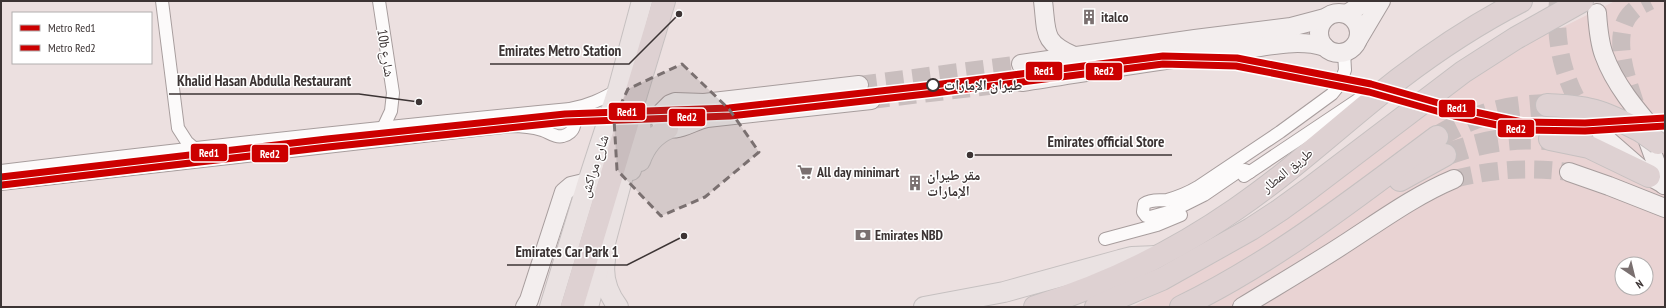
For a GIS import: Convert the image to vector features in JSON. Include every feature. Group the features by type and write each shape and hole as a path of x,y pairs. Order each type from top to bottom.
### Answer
{"highway":[{"path":"572,307 664,1"},
{"name":"طريق المطار","path":"1035,307 1102,282 1158,256 1211,226 1249,200 1399,79 1452,42 1521,1"},
{"name":"طريق المطار","path":"1096,307 1162,279 1251,229 1309,189 1469,68 1516,38 1590,7"},
{"path":"1547,105 1592,110 1613,117 1654,138"},
{"path":"1550,139 1589,147 1659,182"},
{"path":"1181,307 1258,265 1282,254 1422,167 1441,146"}],"main road":[{"name":"شارع مراكش","path":"550,307 559,274 618,90 642,1"},
{"path":"588,307 670,1"},
{"path":"618,307 609,292 604,273 607,254 640,139 641,124 639,117"},
{"path":"618,219 643,152 651,141 660,133 668,129"},
{"path":"1123,307 1171,282 1236,241 1251,229"},
{"path":"924,307 1004,292 1132,257 1158,256"},
{"path":"539,307 550,286 559,274"}],"street":[{"path":"162,1 178,128 187,142 194,148"},
{"name":"10b شارع","path":"379,1 393,93 391,111 383,128"},
{"path":"1043,1 1047,33 1050,40 1056,47 1074,56"},
{"path":"1021,64 1291,27 1328,12 1344,10 1366,1"},
{"path":"1022,82 1174,58 1280,45 1304,43 1325,47 1336,52 1344,52 1354,46 1381,1"},
{"path":"1590,7 1604,55 1612,73 1654,138 1659,182"},
{"path":"1344,10 1356,21 1359,38"},
{"path":"1325,47 1319,33 1322,22 1328,12"},
{"path":"1250,172 1245,170 1239,171 1204,195 1172,210 1150,217 1146,216 1143,212 1144,204 1148,201 1165,200 1176,197 1198,187 1321,103 1340,84 1345,70 1344,52"},
{"path":"1105,239 1157,225 1182,214 1230,187 1362,97 1399,79"},
{"path":"859,85 704,103 675,102 666,108 661,117 661,122 668,129 679,128 699,119 871,100"},
{"path":"1,184 492,122 582,107 594,103 618,90"},
{"path":"1,171 194,148 383,128 492,122 542,130 556,136 563,136 570,133 574,128 574,114 570,109"},
{"path":"1602,135 1659,182"},
{"path":"1569,172 1665,208"},
{"path":"1242,307 1343,245 1404,204 1437,186 1454,179"},
{"path":"525,307 529,300 564,192 571,186 588,182"}],"highlighted area":[{"path":"682,64 729,109 759,152 705,197 661,216 617,170 614,119 628,89"}],"shaded area":[{"path":"1615,1 1665,1 1665,307 1132,307 1218,261 1247,242 1419,114 1538,33 1551,33"}],"tunnel":[{"path":"1558,1 1558,37 1565,72 1580,105 1590,121 1602,135"},
{"path":"1635,103 1622,56 1622,32 1625,21 1632,12 1650,1"},
{"path":"859,85 1021,64"},
{"path":"871,100 1022,82"},
{"path":"1437,137 1477,117 1490,113 1516,108 1547,105"},
{"path":"1445,155 1472,146 1509,139 1550,139"},
{"path":"1454,179 1497,171 1525,169 1569,172"}],"metro line":[{"name":"Red1","path":"1,177 327,139 565,114 729,108 934,85 1163,56 1237,58 1371,84 1456,108 1522,122 1585,123 1665,118"},
{"name":"Red2","path":"2,185 328,147 566,122 730,116 935,93 1163,64 1236,66 1369,92 1454,116 1521,130 1585,131 1665,126"}],"place":[{"name":"Emirates Metro Station","path":"679,14"},
{"name":"italco","path":"1089,17"},
{"name":"طيران الإمارات","path":"933,85"},
{"name":"Khalid Hasan Abdulla Restaurant","path":"419,102"},
{"name":"Emirates official Store","path":"970,155"},
{"name":"All day minimart","path":"805,172"},
{"name":"مقر طيران الإمارات","path":"915,183"},
{"name":"Emirates NBD","path":"863,235"},
{"name":"Emirates Car Park 1","path":"684,236"}]}
